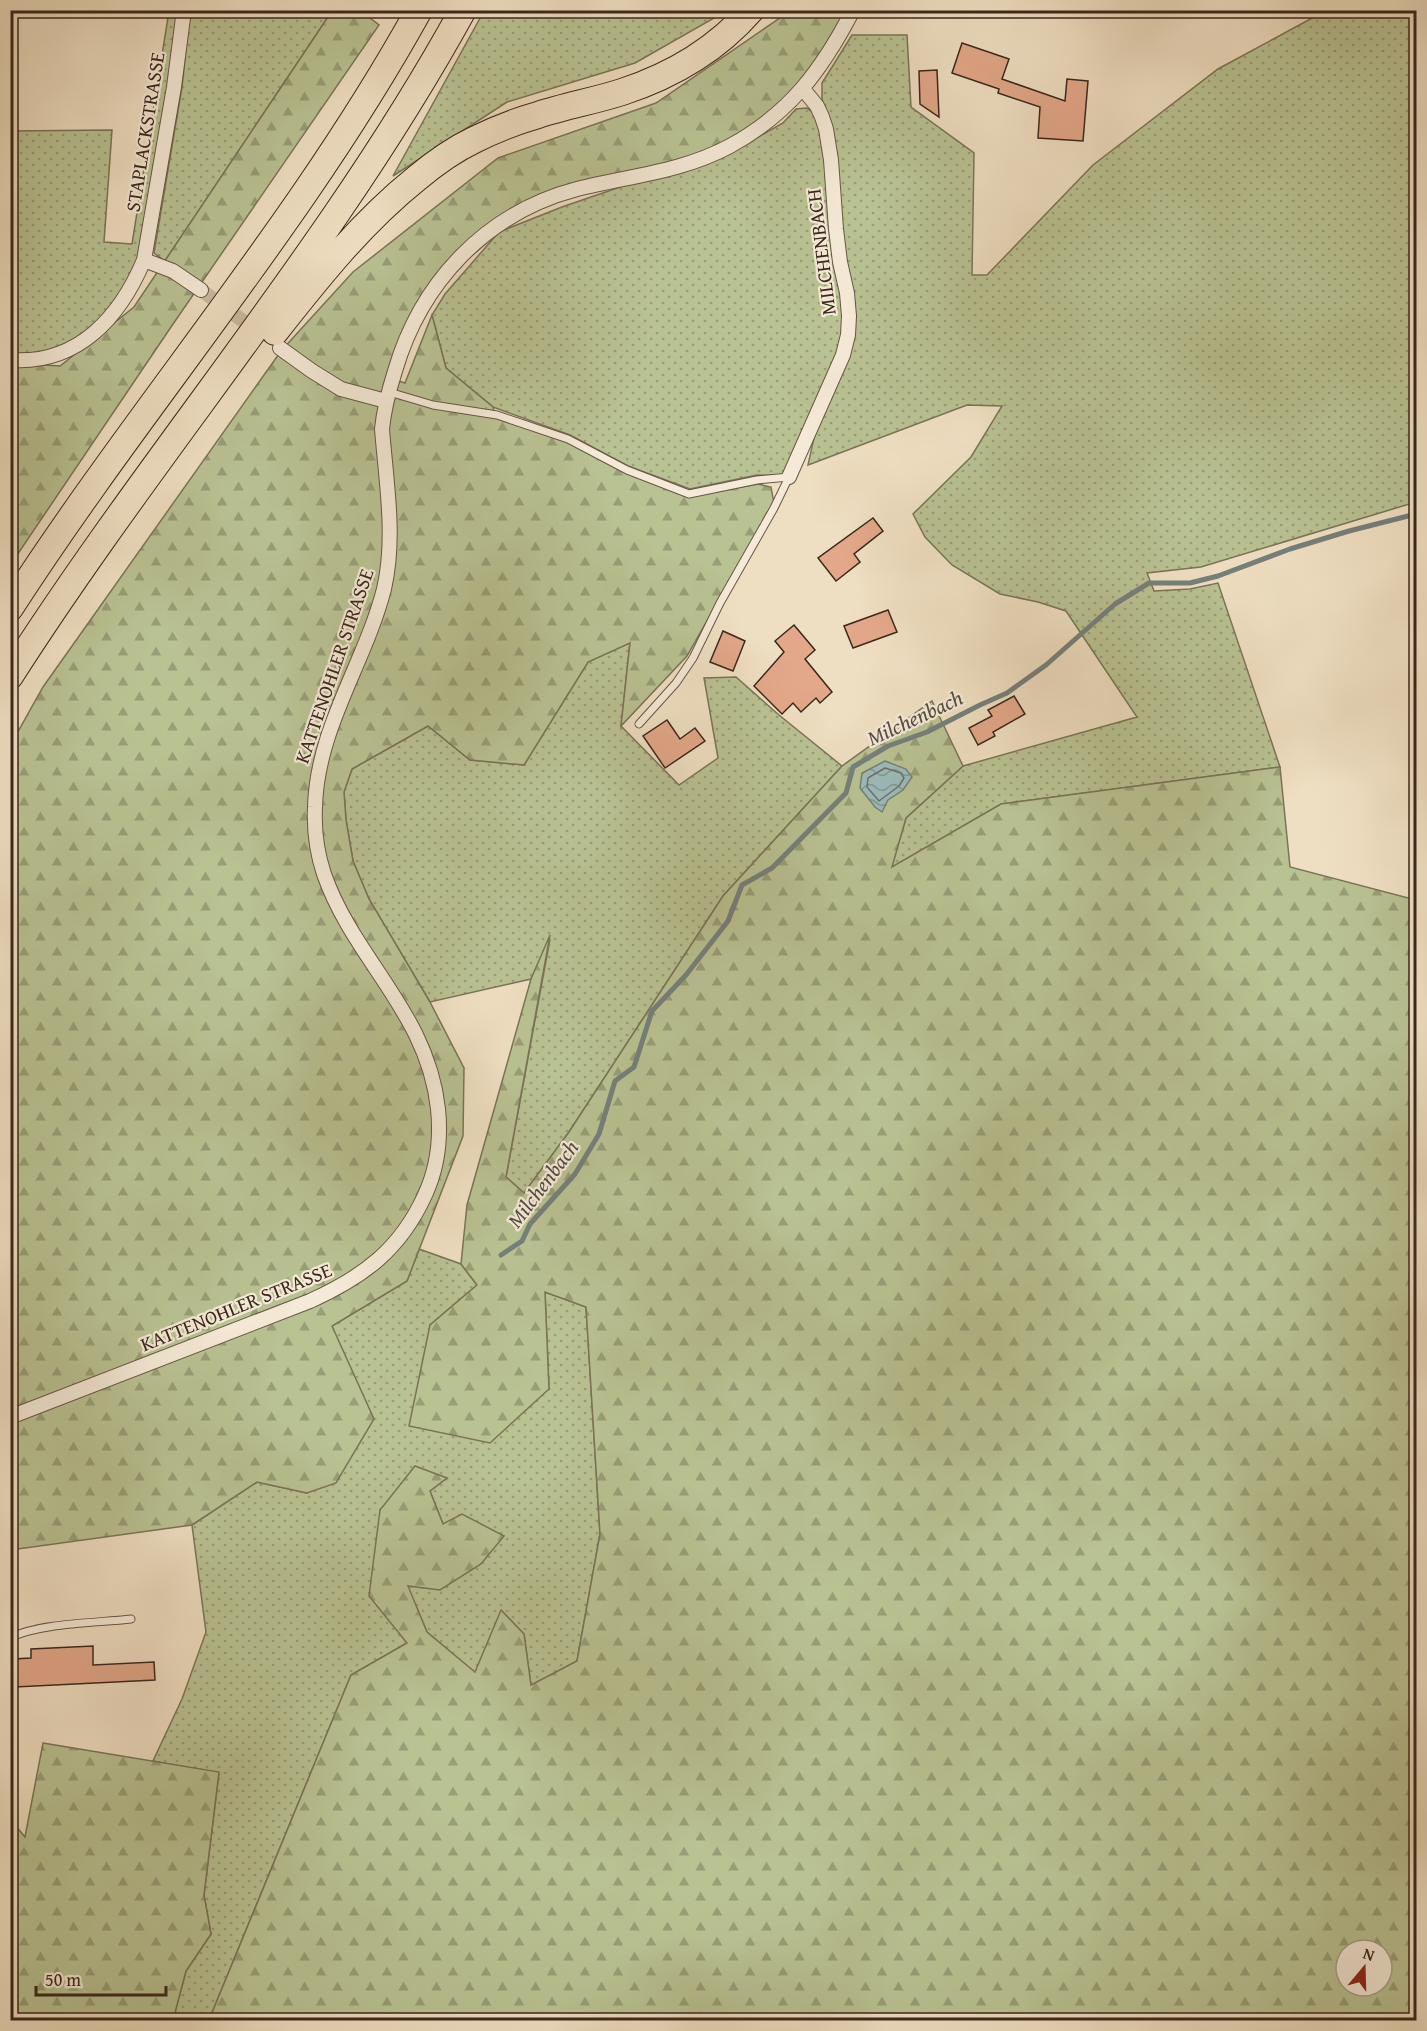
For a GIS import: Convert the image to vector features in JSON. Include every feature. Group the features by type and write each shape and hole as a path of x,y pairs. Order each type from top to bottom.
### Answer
{"highway":[{"path":"10,608 90,489 244,281 310,187 358,113 419,10"},
{"path":"10,676 94,550 341,210 393,130 463,10"},
{"path":"226,370 259,352 351,239 394,196 440,159 473,140 537,115 622,92 659,77 690,62 715,46 752,10"}],"street":[{"name":"STAPLACKSTRASSE","path":"10,360 40,359 81,343 114,315 134,284 144,261 174,87 184,10"},
{"name":"KATTENOHLER STRASSE","path":"10,1417 310,1302 360,1275 392,1247 405,1230 428,1189 437,1156 439,1136 437,1097 431,1072 415,1031 352,932 331,890 319,853 315,809 321,756 374,622 389,562 390,535 382,429 387,397 407,336 418,312 456,261 499,225 525,210 576,189 660,171 713,154 731,146 768,121 803,89 823,62 853,10"},
{"name":"MILCHENBACH","path":"789,477 843,355 848,335 849,316 839,251 826,129 817,106 803,89"},
{"path":"144,261 173,271 201,290"},
{"path":"280,348 341,389 387,397"}],"lane":[{"path":"387,397 497,415 568,439 627,470 689,494 757,480 789,477"},
{"path":"639,724 676,683 693,658 720,603 789,477"},
{"path":"10,1638 35,1629 131,1619"}],"green space":[{"path":"169,11 184,11 134,284 81,343 11,360 10,131 112,130 104,242 132,244"},
{"path":"190,11 332,11 165,261 154,253 182,87"},
{"path":"332,11 361,11 379,25 11,564 11,363 60,366 134,307"},
{"path":"484,11 723,11 635,63 507,102 393,176"},
{"path":"790,11 853,11 803,89 731,146 525,210 434,288 392,379 405,383 432,315 446,368 493,407 496,418 567,442 689,497 758,484 771,487 774,503 687,656 621,726 630,643 588,662 524,765 470,760 428,726 352,769 344,792 353,861 369,899 430,1002 464,1068 463,1136 407,1281 332,1326 374,1419 336,1483 307,1493 257,1482 192,1525 11,1550 10,746 43,687 281,351 353,272 498,158 656,103"},
{"path":"1325,11 1416,11 1416,502 1201,567 1147,573 1154,591 1190,589 1218,583 1280,767 1001,804 891,868 906,818 963,766 1137,717 1066,611 1000,594 952,565 925,537 913,514 971,457 1002,406 967,405 808,465 815,433 848,356 844,261 830,129 822,99 822,83 852,35 907,35 911,107 974,153 972,275 987,275 1093,165 1218,69"},
{"path":"807,108 812,112 821,130 844,315 839,353 790,476 757,475 690,489 628,466 570,435 493,407 446,368 432,315 445,294 499,232 562,207 652,176 726,155 783,123 796,109"},
{"path":"630,642 621,726 679,785 718,758 704,678 736,677 842,766 723,896 569,1132 524,1193 506,1177 550,939 531,979 430,1002 369,899 353,861 344,792 352,769 428,726 470,760 524,765 588,662"},
{"path":"932,701 963,766 906,818 892,867 1001,804 1280,767 1290,867 1416,900 1416,2020 209,2020 351,1675 407,1643 369,1596 380,1510 415,1466 447,1478 430,1491 443,1524 462,1514 504,1536 481,1564 440,1590 408,1586 427,1632 475,1672 501,1610 524,1634 531,1685 577,1661 600,1534 586,1307 545,1292 549,1389 490,1443 409,1426 430,1325 477,1285 461,1264 467,1205 531,979 550,935 506,1177 524,1193 569,1132 723,896 842,766"},
{"path":"419,1249 461,1264 477,1285 430,1325 549,1389 545,1292 586,1307 600,1534 577,1661 531,1686 524,1634 502,1611 475,1673 427,1632 407,1586 443,1524 430,1491 447,1478 380,1510 407,1643 351,1675 209,2020 173,2020 186,1971 211,1934 204,1895 219,1773 153,1761 182,1699 206,1632 192,1525 257,1482 307,1493 332,1326 407,1281"},
{"path":"43,1743 219,1772 204,1895 211,1934 186,1971 173,2020 11,2020 11,1820 25,1837"}],"water":[{"path":"885,761 906,769 912,777 903,790 888,800 882,812 860,788 862,773"}],"building":[{"path":"962,43 1009,59 1002,79 1065,101 1067,79 1088,81 1083,141 1038,138 1040,107 998,93 999,89 952,73"},
{"path":"937,70 939,117 920,104 919,71"},
{"path":"873,518 883,531 854,554 860,562 836,581 818,558"},
{"path":"888,610 897,632 853,648 844,626"},
{"path":"794,625 815,650 805,659 832,692 820,703 816,698 801,712 793,703 782,714 754,686 784,652 775,641"},
{"path":"723,631 745,641 733,671 710,662"},
{"path":"1014,696 1025,714 993,732 995,736 978,745 969,728 992,716 988,710"},
{"path":"667,720 680,739 695,728 705,741 665,768 643,736"},
{"path":"93,1646 93,1665 154,1662 155,1680 15,1687 13,1659 31,1658 31,1649"}],"waterway":[{"name":"Milchenbach","path":"501,1255 522,1241 530,1224 575,1174 599,1134 615,1081 634,1067 652,1011 686,975 728,921 742,885 772,868 846,793 853,767 888,746 927,732 1007,693 1046,665 1115,604 1149,583 1190,583 1218,576 1290,549 1416,514"}],"tunnel":[{"path":"201,290 258,332"}]}
